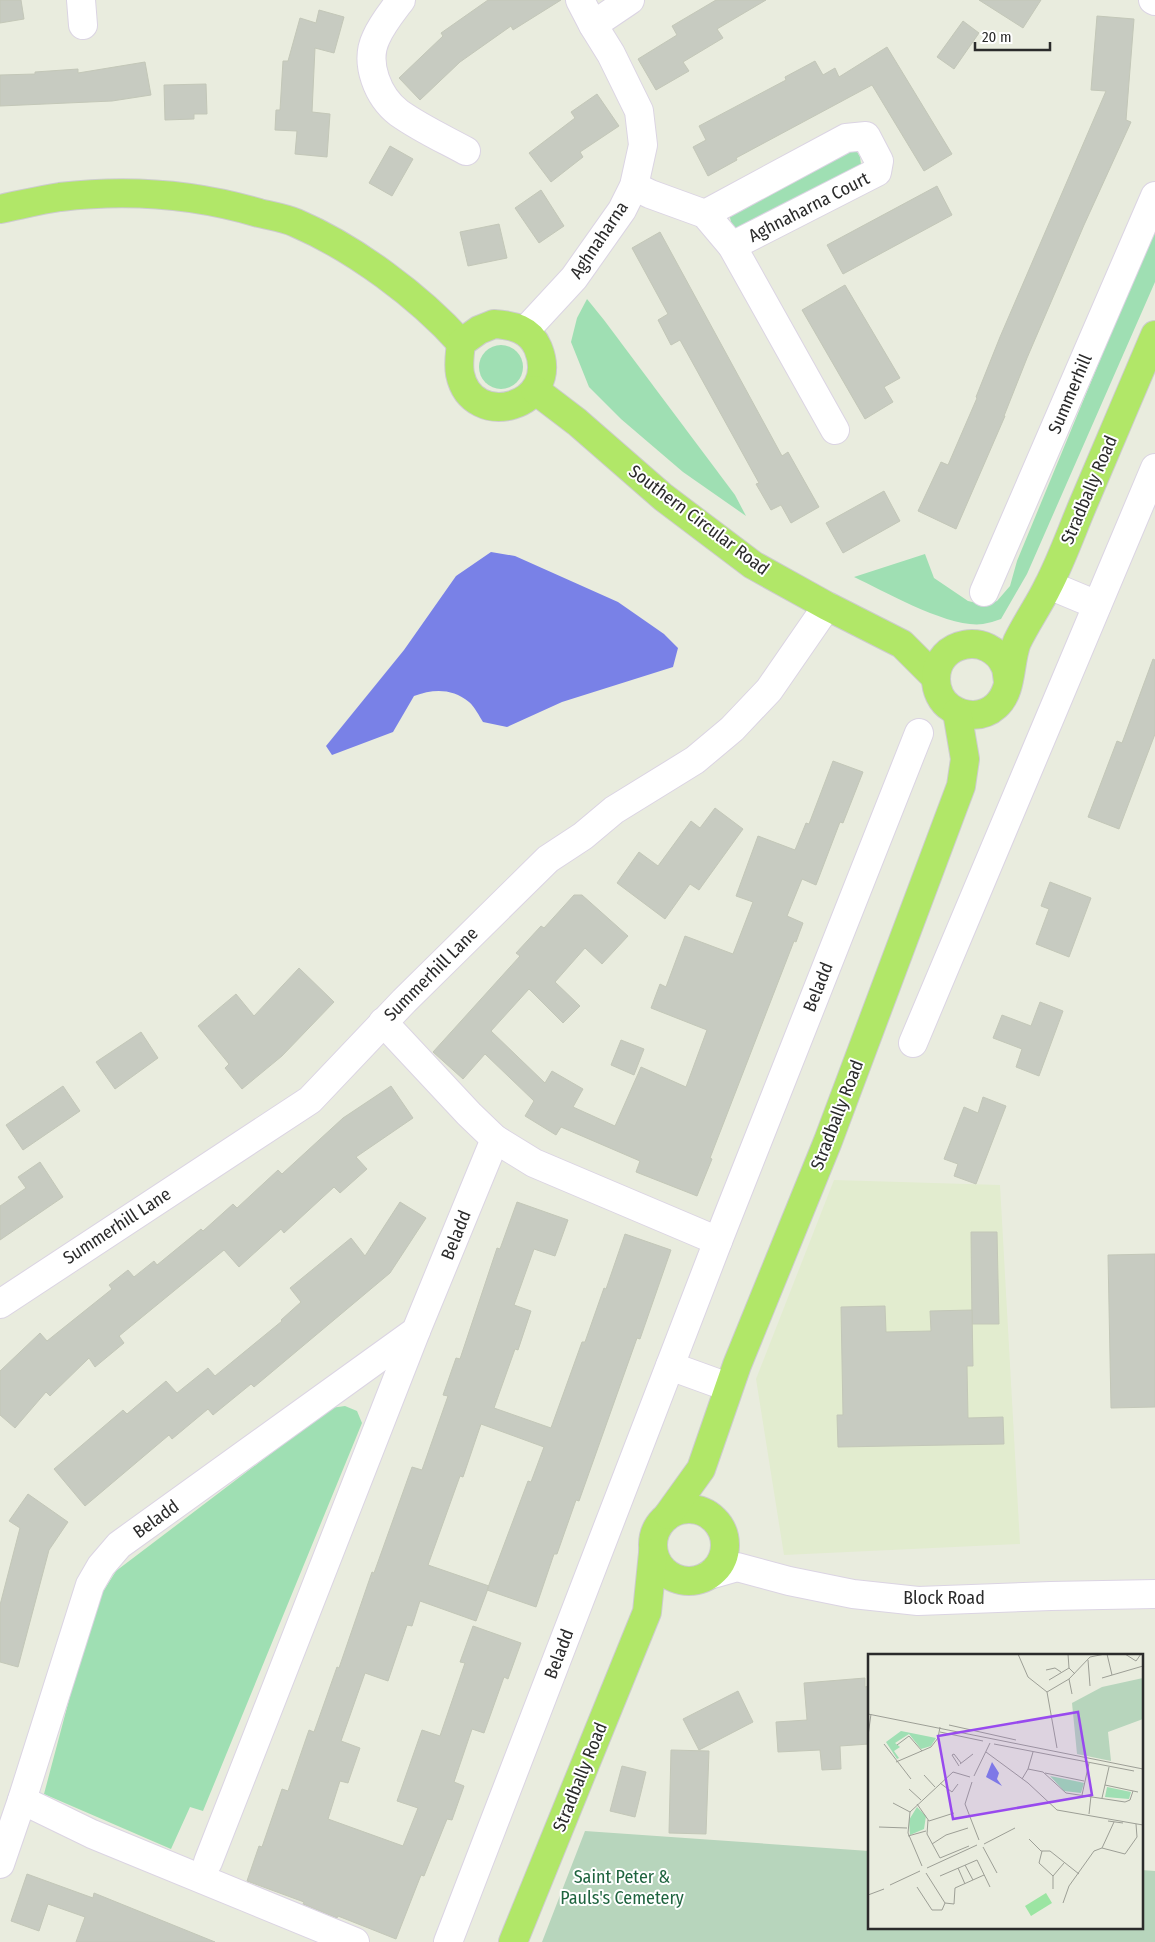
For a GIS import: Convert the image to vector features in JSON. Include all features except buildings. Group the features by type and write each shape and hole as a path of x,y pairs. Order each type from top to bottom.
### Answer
{"main road":[{"path":"0,209 59,197 128,193 172,195 236,206 295,222 341,247 380,273 442,322 461,343 460,373 465,388 476,400 492,407 508,407 523,401 535,390 542,375 542,358 536,343 525,331 510,325 494,324 479,330 461,343"},
{"name":"Stradbally Road","path":"965,759 1004,694 1008,680 1007,649 1049,585 1155,335"},
{"name":"Southern Circular Road","path":"535,390 576,422 663,497 753,565 827,606 902,644 936,678"},
{"path":"996,706 984,713 970,716 957,712 945,704 938,692 936,678 939,664 947,653 959,646 973,643 1007,649"},
{"name":"Southern Circular Road","path":"902,644 959,646"},
{"name":"Stradbally Road","path":"668,1515 701,1469 728,1387 831,1131 961,786 965,759 957,712"},
{"path":"701,1469 731,1559 719,1565 710,1575 696,1581 682,1581 669,1576 659,1566 653,1553 653,1539 658,1526 668,1515 680,1509 695,1509 708,1514 718,1524"},
{"name":"Stradbally Road","path":"513,1942 647,1612 653,1553"},
{"name":"Stradbally Road","path":"647,1612 682,1581"}],"street":[{"path":"402,0 375,39 371,55 372,71 379,88 398,112 466,151"},
{"name":"Aghnaharna","path":"525,331 574,278 622,210 634,186 643,145 640,111 611,54 580,0"},
{"path":"593,25 630,0"},
{"name":"Aghnaharna Court","path":"704,214 846,138 866,136 879,161 877,172 732,246"},
{"name":"Aghnaharna Court","path":"634,186 704,214 732,246 836,430"},
{"name":"Summerhill","path":"984,592 1155,196"},
{"path":"913,1044 1155,468"},
{"path":"1049,585 1097,605"},
{"name":"Summerhill Lane","path":"0,1304 310,1100 383,1022 482,922 548,859 583,836 614,810 695,760 732,729 769,690 827,606"},
{"name":"Beladd","path":"448,1942 718,1241 919,733"},
{"path":"383,1022 469,1114 495,1138 534,1163 718,1241"},
{"name":"Beladd","path":"208,1862 416,1331 495,1138"},
{"name":"Beladd","path":"0,1864 90,1585 100,1566 119,1545 416,1331"},
{"path":"670,1366 728,1387"},
{"name":"Block Road","path":"731,1559 789,1581 853,1594 918,1601 1155,1594"},
{"path":"22,1800 92,1834 355,1942"}],"shaded area":[{"path":"834,1180 1000,1185 1020,1544 784,1555 756,1379"}],"green space":[{"path":"855,148 860,157 861,164 858,167 742,231 733,229 729,214"},
{"path":"1155,227 1155,282 1027,574 1001,619 983,624 953,621 917,608 854,577 925,554 934,578 968,601 985,605 997,601 1010,586 1017,561"},
{"path":"587,299 735,495 746,516 683,472 621,419 589,387 571,342 577,318"},
{"path":"505,345 517,351 522,359 522,375 517,383 509,388 497,389 485,383 480,375 479,363 485,351 493,346"},
{"path":"345,1406 357,1411 362,1423 203,1811 190,1807 171,1849 44,1794 94,1606 116,1571 331,1408"},
{"name":"Saint Peter & Pauls's Cemetery","path":"585,1831 868,1851 868,1930 1142,1930 1142,1870 1155,1871 1155,1942 542,1942"}],"water":[{"path":"491,552 515,556 618,602 664,634 678,648 673,667 562,702 507,727 483,722 471,704 463,697 442,691 428,692 414,696 393,732 332,755 326,746 404,650 456,576"}]}
